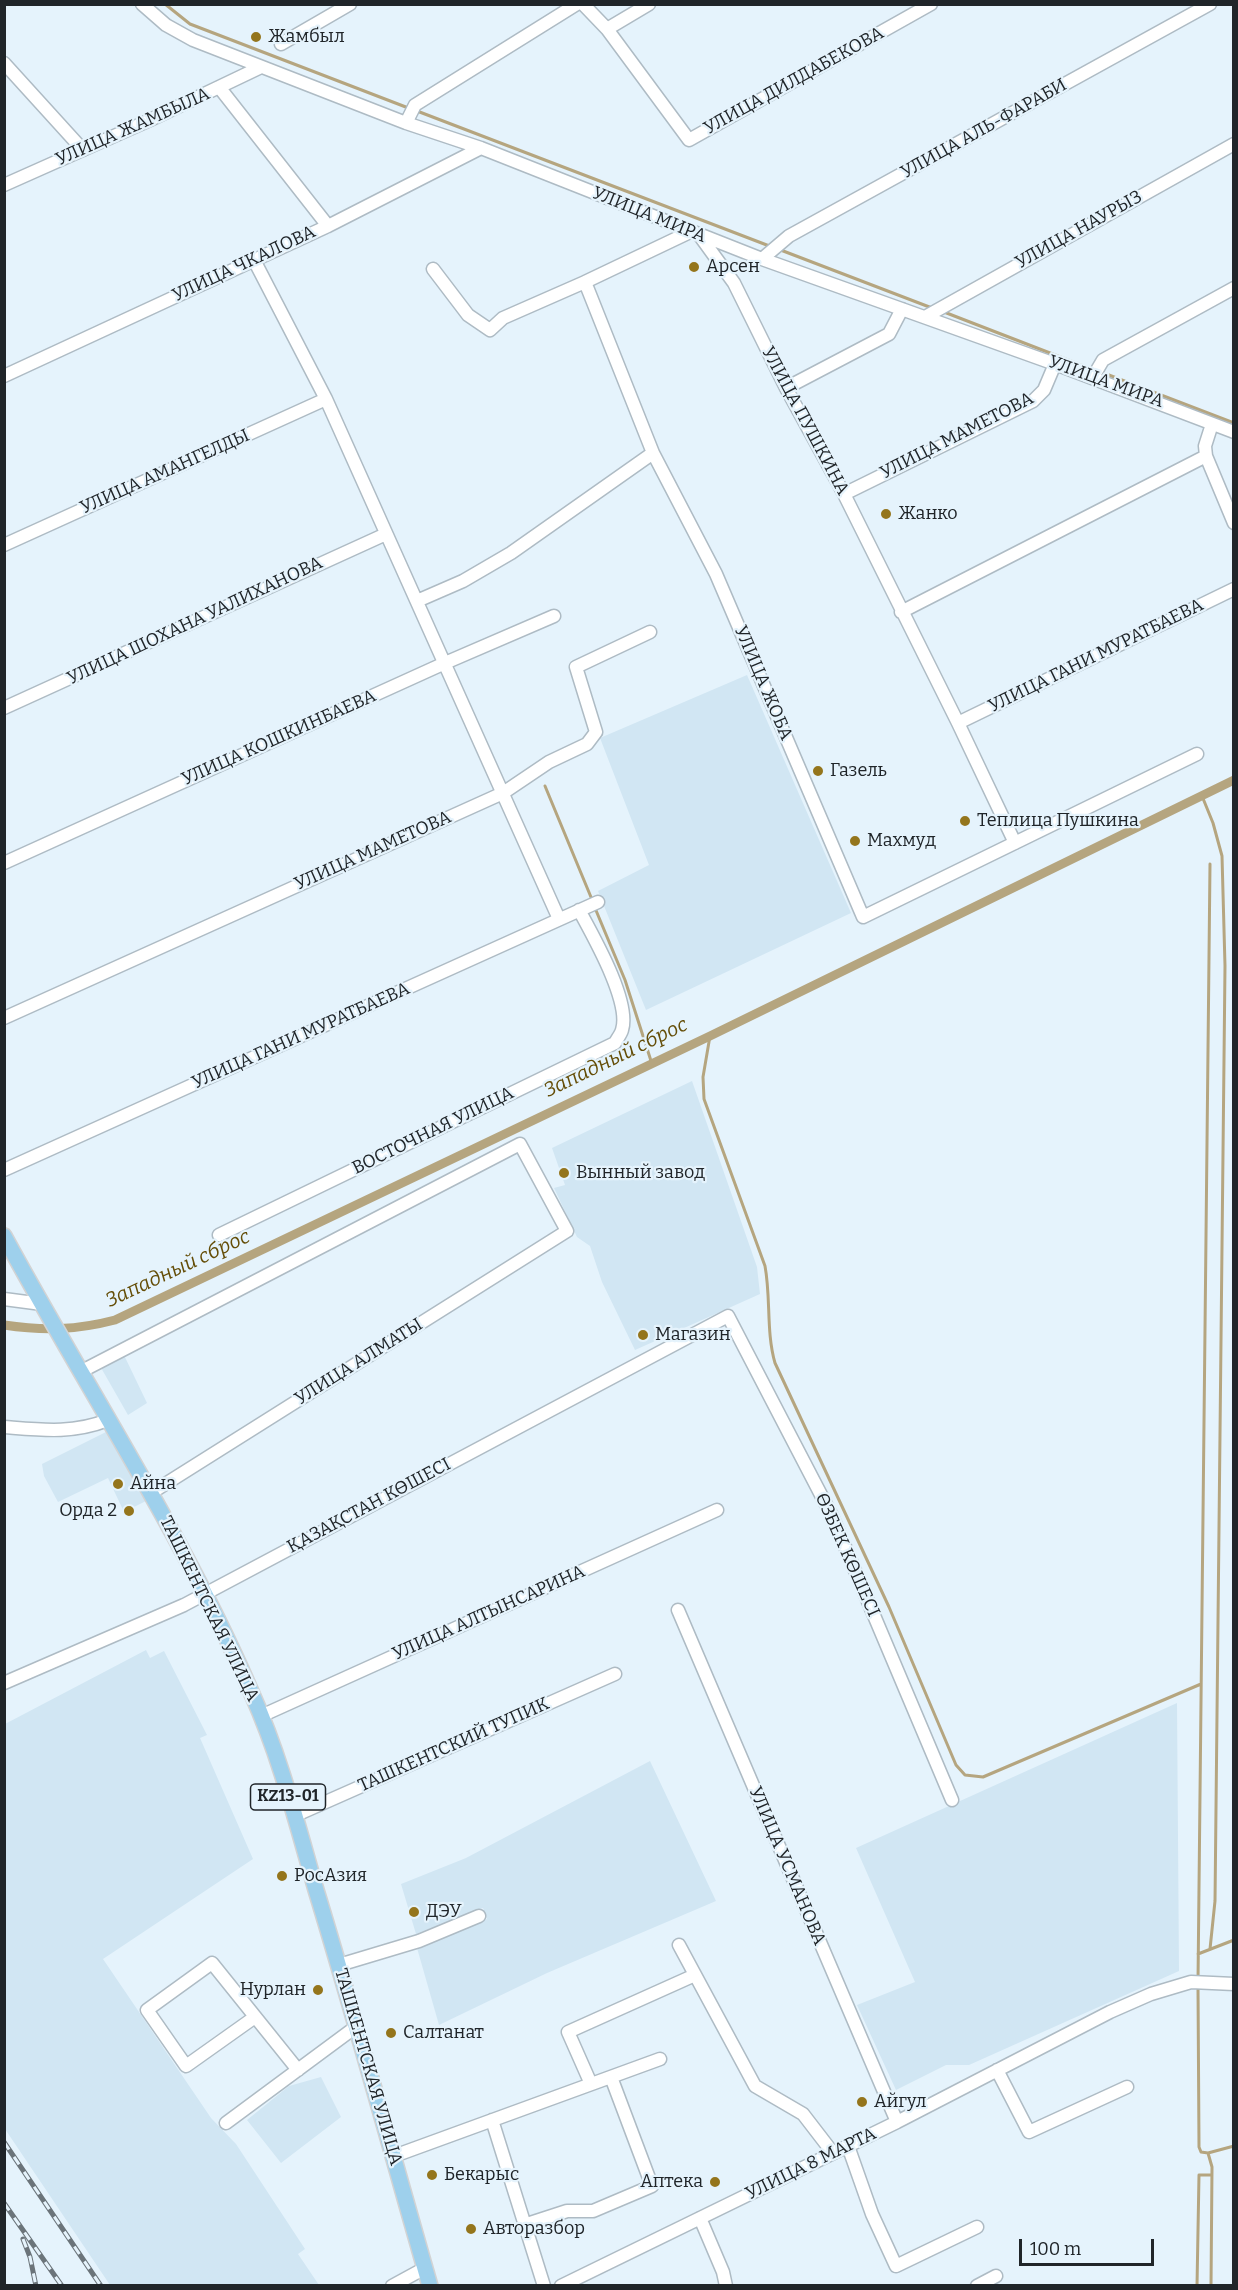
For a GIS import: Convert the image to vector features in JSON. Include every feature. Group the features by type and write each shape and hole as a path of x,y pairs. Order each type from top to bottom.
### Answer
{"main road":[{"name":"ТАШКЕНТСКАЯ УЛИЦА","path":"4,1236 206,1593 261,1716 339,1965 430,2286"}],"street":[{"name":"УЛИЦА МИРА","path":"142,4 166,25 193,40 261,67 406,123 482,148 762,260 1093,377 1233,432"},
{"path":"281,45 350,4"},
{"path":"406,123 415,105 577,4"},
{"path":"583,4 607,29 649,4"},
{"name":"УЛИЦА ДИЛДАБЕКОВА","path":"607,29 689,140 931,4"},
{"name":"УЛИЦА АЛЬ-ФАРАБИ","path":"762,260 789,236 1210,4"},
{"path":"4,63 83,150"},
{"name":"УЛИЦА ЖАМБЫЛА","path":"4,185 261,67"},
{"path":"219,87 328,226"},
{"name":"УЛИЦА НАУРЫЗ","path":"925,317 1233,144"},
{"name":"УЛИЦА ЧКАЛОВА","path":"4,376 328,226 482,148"},
{"path":"433,269 468,315 490,330 503,318 694,233"},
{"name":"УЛИЦА ПУШКИНА","path":"694,233 734,283 786,388 844,494 1015,843"},
{"path":"254,260 326,399 560,919"},
{"name":"УЛИЦА ЖОБА","path":"585,282 653,453 716,574 863,917 1015,843"},
{"path":"1093,377 1103,360 1233,288"},
{"path":"786,388 889,334 902,309"},
{"name":"УЛИЦА МАМЕТОВА","path":"844,494 1033,400 1044,390 1055,364"},
{"name":"УЛИЦА АМАНГЕЛДЫ","path":"4,545 326,399"},
{"path":"1212,424 1205,446 1206,456 1233,523"},
{"path":"417,601 463,581 512,554 653,453"},
{"path":"901,612 1206,456"},
{"name":"УЛИЦА ШОХАНА УАЛИХАНОВА","path":"4,708 386,534"},
{"name":"УЛИЦА ГАНИ МУРАТБАЕВА","path":"958,723 1233,590"},
{"name":"УЛИЦА КОШКИНБАЕВА","path":"4,863 554,616"},
{"name":"УЛИЦА МАМЕТОВА","path":"4,1018 503,793 549,762 587,744 596,732 576,667 650,632"},
{"path":"1015,843 1197,754"},
{"name":"УЛИЦА ГАНИ МУРАТБАЕВА","path":"4,1170 598,902"},
{"name":"ВОСТОЧНАЯ УЛИЦА","path":"219,1235 615,1042 623,1029 614,977 579,910"},
{"name":"УЛИЦА АЛМАТЫ","path":"80,1372 520,1144 567,1231 151,1493"},
{"path":"4,1299 45,1310"},
{"name":"ҚАЗАҚСТАН КӨШЕСІ","path":"4,1683 206,1593 728,1316"},
{"name":"ӨЗБЕК КӨШЕСІ","path":"728,1316 832,1516 952,1800"},
{"path":"4,1427 65,1431 89,1427 108,1420"},
{"name":"УЛИЦА АЛТЫНСАРИНА","path":"261,1716 717,1510"},
{"name":"УЛИЦА УСМАНОВА","path":"678,1610 897,2122"},
{"name":"ТАШКЕНТСКИЙ ТУПИК","path":"294,1816 615,1674"},
{"path":"339,1965 419,1941 479,1917"},
{"path":"679,1945 755,2086 803,2114 833,2153"},
{"path":"255,2017 186,2066 147,2010 212,1964 255,2017 297,2070"},
{"path":"591,2084 568,2032 695,1975"},
{"name":"УЛИЦА 8 МАРТА","path":"561,2286 897,2122 1110,2012 1151,1994 1191,1982 1233,1984"},
{"path":"226,2123 357,2026"},
{"path":"394,2156 660,2059"},
{"path":"997,2070 1029,2132 1127,2086"},
{"path":"524,2225 567,2211 592,2211 652,2186 610,2077"},
{"path":"492,2120 544,2286"},
{"path":"848,2146 872,2214 896,2266 977,2227"},
{"path":"700,2218 723,2272 726,2286"},
{"path":"392,2286 425,2268"},
{"path":"977,2286 996,2276"}],"shaded area":[{"path":"747,675 851,913 646,1010 598,891 649,865 600,738"},
{"path":"692,1081 757,1267 760,1294 635,1350 602,1282 590,1246 577,1237 554,1188 565,1185 552,1148"},
{"path":"123,1353 147,1403 128,1415 100,1366"},
{"path":"108,1431 146,1501 124,1512 108,1478 58,1502 44,1476 42,1464"},
{"path":"146,1650 150,1658 164,1651 207,1735 200,1738 253,1859 103,1959 211,2118 236,2144 305,2249 298,2254 319,2285 110,2285 5,2129 5,1724"},
{"path":"1177,1703 1179,1971 969,2065 946,2065 896,2090 857,2005 915,1982 856,1848"},
{"path":"650,1761 716,1901 547,1973 439,2025 417,1948 487,1919 483,1908 416,1934 401,1884 466,1858"},
{"path":"321,2077 341,2117 281,2163 247,2120 289,2086"}],"waterway":[{"path":"165,4 190,24 411,109"},
{"path":"417,111 772,247"},
{"path":"778,249 932,308"},
{"path":"944,312 1094,370"},
{"path":"1101,372 1234,423"},
{"name":"Западный сброс","path":"4,1325 60,1328 87,1326 115,1320 710,1036 1234,780"},
{"path":"545,786 593,902"},
{"path":"1202,796 1213,823 1222,856 1225,966 1215,1901 1210,1949"},
{"path":"1198,1980 1210,864"},
{"path":"595,908 625,980 652,1064"},
{"path":"710,1036 703,1077 704,1099 765,1266 770,1339 775,1363 889,1607 956,1765 965,1775 983,1777 1201,1684"},
{"path":"1198,1954 1234,1940"},
{"path":"1198,1987 1199,2147 1201,2152 1208,2153 1234,2146"},
{"path":"1208,2153 1212,2167 1211,2286"},
{"path":"1197,2286 1199,2175 1212,2175"}],"railway":[{"path":"4,2142 101,2286"},
{"path":"4,2203 62,2286"},
{"path":"23,2239 30,2257 36,2286"}],"place":[{"name":"Жамбыл","path":"256,37"},
{"name":"Арсен","path":"694,267"},
{"name":"Жанко","path":"886,514"},
{"name":"Газель","path":"818,771"},
{"name":"Теплица Пушкина","path":"965,821"},
{"name":"Махмуд","path":"855,841"},
{"name":"Вынный завод","path":"564,1173"},
{"name":"Магазин","path":"643,1335"},
{"name":"Айна","path":"118,1484"},
{"name":"Орда 2","path":"129,1511"},
{"name":"РосАзия","path":"282,1876"},
{"name":"ДЭУ","path":"414,1912"},
{"name":"Нурлан","path":"318,1990"},
{"name":"Салтанат","path":"391,2033"},
{"name":"Айгул","path":"862,2102"},
{"name":"Бекарыс","path":"432,2175"},
{"name":"Аптека","path":"715,2182"},
{"name":"Авторазбор","path":"471,2229"}]}
